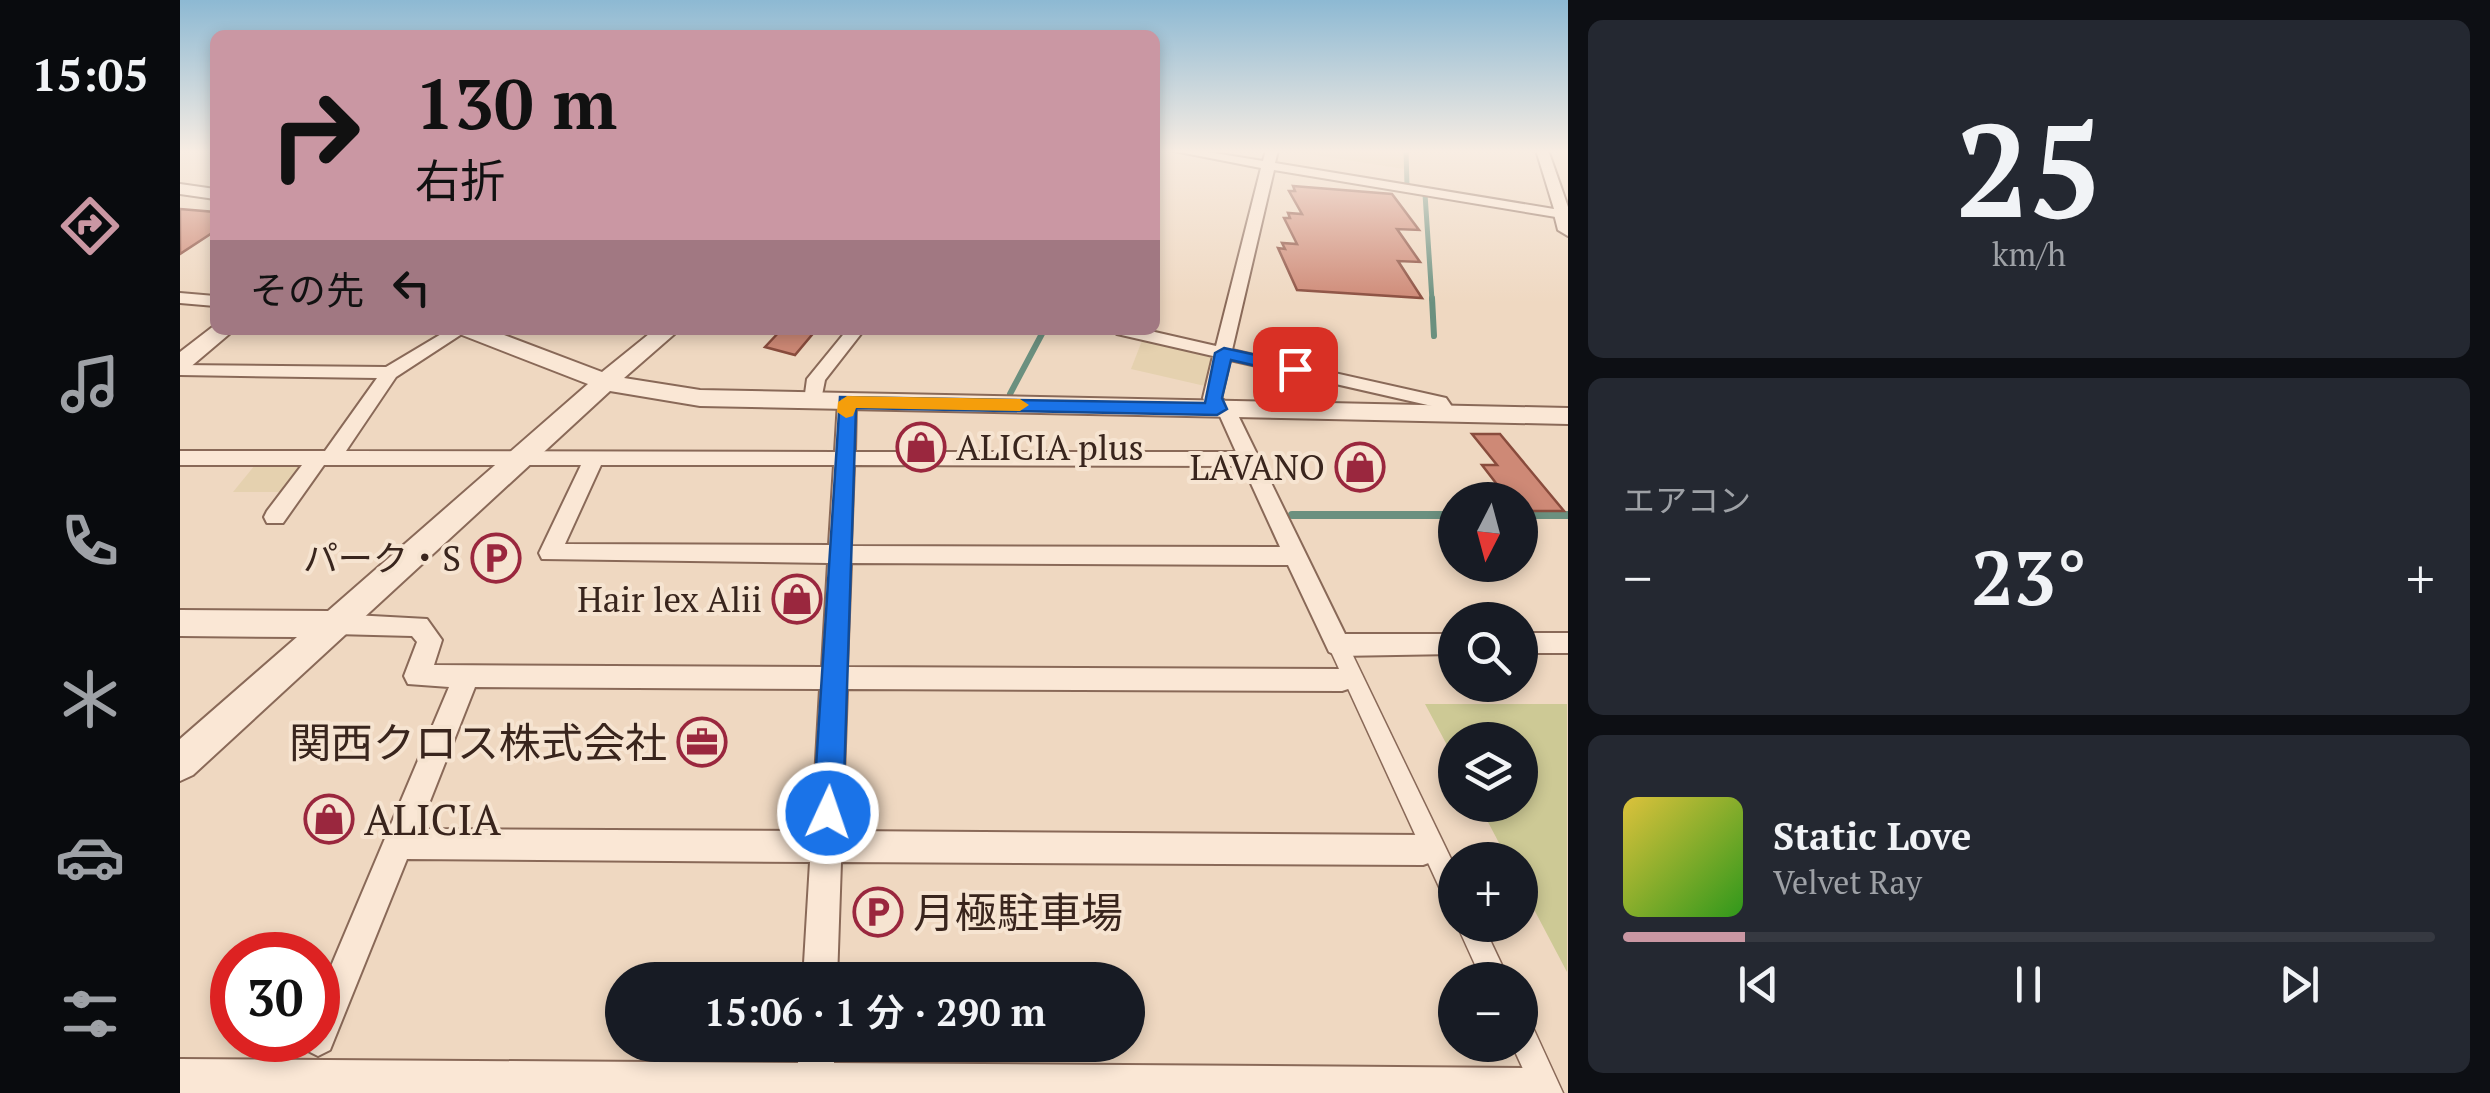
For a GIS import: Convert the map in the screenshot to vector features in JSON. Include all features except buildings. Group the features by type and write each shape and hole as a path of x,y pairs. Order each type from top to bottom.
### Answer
{"street":[{"path":"1261,201 1212,398 1250,459 1338,644 1348,680 1438,865"},
{"path":"1476,201 1566,220"},
{"path":"180,298 210,301"},
{"path":"180,367 216,335"},
{"path":"275,517 390,373 452,335"},
{"path":"483,335 605,382 688,397 1568,416"},
{"path":"180,763 662,335"},
{"path":"813,401 816,379 852,335"},
{"path":"1145,335 1439,402 1447,414"},
{"path":"180,367 390,373"},
{"path":"821,962 847,402"},
{"path":"596,457 550,553 1295,556"},
{"path":"180,458 1250,459"},
{"path":"180,623 418,626 430,640 417,676 1348,680"},
{"path":"1538,643 1568,643"},
{"path":"1338,644 1438,644"},
{"path":"340,984 467,676"},
{"path":"398,844 1429,850"},
{"path":"298,1086 308,1062"},
{"path":"816,1088 817,1062"},
{"path":"180,1078 298,1086 1544,1088 1533,1062"}],"shaded area":[{"path":"1143,338 1213,356 1205,386 1131,369"},
{"path":"255,465 302,465 282,492 233,492"},
{"path":"1425,704 1567,704 1567,972 1538,917 1538,842 1499,842 1488,822 1538,822 1538,722 1438,722 1438,728"}],"waterway":[{"path":"1425,201 1432,300"},
{"path":"1432,298 1434,336"},
{"path":"1010,394 1041,335"},
{"path":"1292,515 1438,515"},
{"path":"1538,515 1568,515"}],"slow traffic":[{"path":"846,412 847,402 1020,405"}],"place":[{"name":"ALICIA plus","path":"921,447"},
{"name":"LAVANO","path":"1360,467"},
{"name":"パーク・S","path":"496,558"},
{"name":"Hair lex Alii","path":"797,599"},
{"name":"関西クロス株式会社","path":"702,742"},
{"name":"ALICIA","path":"329,819"},
{"name":"月極駐車場","path":"878,912"}],"route":[{"path":"828,813 847,402 1217,409 1212,398 1224,353 1295,369"}]}
